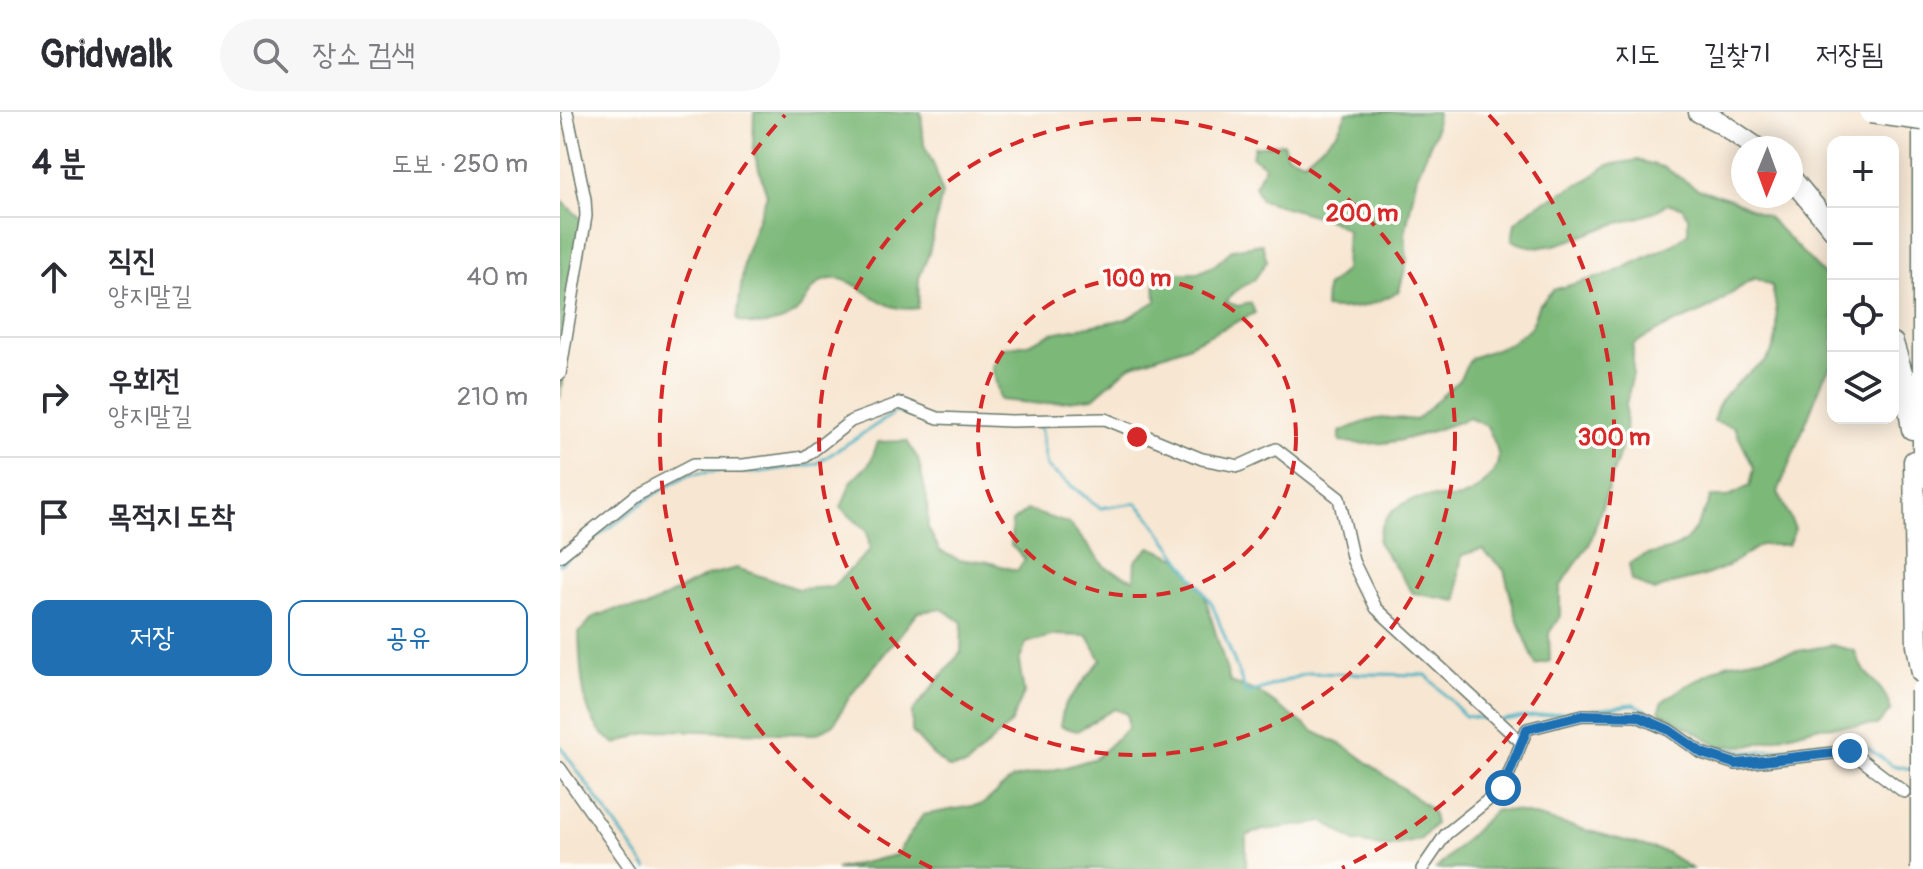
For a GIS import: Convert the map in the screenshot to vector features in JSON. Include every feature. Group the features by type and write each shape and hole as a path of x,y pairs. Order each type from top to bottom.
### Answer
{"highway":[{"path":"1699,112 1739,136"},
{"path":"1923,112 1923,476"},
{"path":"1866,113 1923,120"},
{"path":"1803,193 1827,222"},
{"path":"1896,352 1904,379 1914,445 1917,645 1922,682"},
{"path":"1921,869 1923,648"}],"street":[{"path":"560,374 586,216 583,184 567,112"},
{"path":"560,556 637,494 693,465 743,465 805,457 851,421 900,403 938,418 1011,421 1105,419 1202,459 1239,466 1276,449 1339,498 1353,561 1376,608 1520,741"},
{"path":"1422,869 1446,834 1503,788 1527,729 1583,715 1637,716 1669,730 1702,753 1736,764 1850,751 1904,792"},
{"path":"560,768 631,869"}],"green space":[{"path":"754,112 921,112 924,145 942,194 929,253 919,278 918,308 891,306 852,283 832,279 816,285 801,307 788,318 762,325 737,320 745,255 767,195 753,149"},
{"path":"1347,112 1437,112 1435,133 1417,175 1405,234 1407,261 1399,291 1364,306 1335,309 1325,308 1326,288 1345,270 1347,230 1330,220 1261,200 1255,186 1265,166 1252,156 1254,147 1283,143 1287,155 1304,161 1337,132"},
{"path":"1638,160 1665,168 1698,189 1731,199 1731,208 1750,208 1768,217 1827,278 1827,372 1778,492 1795,529 1788,545 1760,545 1726,567 1654,591 1632,580 1629,564 1684,542 1698,524 1711,497 1727,497 1750,486 1754,468 1734,427 1714,421 1718,406 1727,394 1766,361 1775,344 1776,304 1772,286 1755,278 1713,306 1633,345 1633,374 1626,404 1625,437 1590,543 1560,587 1560,616 1549,633 1550,661 1536,665 1515,613 1504,570 1482,549 1462,555 1458,601 1413,593 1378,542 1383,524 1401,505 1419,498 1460,498 1483,484 1498,461 1497,448 1487,426 1469,418 1406,439 1374,444 1340,441 1340,432 1376,419 1416,420 1459,380 1471,358 1509,344 1531,327 1538,306 1553,290 1613,273 1674,244 1688,233 1688,217 1682,207 1668,204 1642,217 1551,246 1525,245 1512,240 1515,223 1532,208 1590,178 1608,165"},
{"path":"560,199 581,219 560,398"},
{"path":"1262,244 1267,261 1254,280 1234,292 1226,302 1238,306 1251,303 1255,313 1185,347 1130,366 1093,398 1041,404 1000,400 992,366 1003,348 1028,344 1052,333 1126,319 1156,301 1155,278 1171,273 1198,273 1215,265 1233,249"},
{"path":"907,441 918,459 927,499 928,528 940,551 959,560 985,561 1017,571 1025,559 1011,545 1012,522 1027,510 1070,524 1105,567 1134,580 1135,561 1150,547 1178,558 1203,590 1230,682 1258,692 1315,732 1348,748 1432,810 1435,824 1420,840 1387,847 1355,842 1325,822 1263,830 1246,836 1246,869 836,869 896,855 923,815 983,804 1012,779 1096,758 1128,728 1127,714 1114,709 1077,731 1060,726 1064,706 1101,660 1088,636 1055,635 1026,643 1019,662 1024,693 1011,723 966,766 949,768 912,732 912,712 961,652 962,622 942,609 918,612 850,696 834,724 816,734 663,730 617,744 605,736 589,710 582,679 579,633 593,617 617,609 645,608 706,576 737,568 798,589 832,587 870,550 867,531 841,508 851,482 870,463 878,442"},
{"path":"1832,645 1855,651 1862,668 1884,693 1891,710 1877,725 1816,727 1749,746 1720,746 1659,711 1663,701 1726,664"},
{"path":"1495,810 1516,811 1666,852 1692,869 1436,869"}],"waterway":[{"path":"560,564 656,493 690,474 726,471 753,473 816,464 896,412 931,421"},
{"path":"939,423 962,430 1026,426"},
{"path":"1038,426 1047,467 1100,508 1136,503 1150,517 1212,604 1247,694 1308,673 1426,675 1465,716 1493,720"},
{"path":"1588,710 1634,704 1710,747 1752,752 1856,740 1892,765 1911,769"},
{"path":"1501,720 1576,711"},
{"path":"560,746 647,869"}],"route":[{"path":"1503,788 1527,729 1583,715 1637,716 1669,730 1702,753 1736,764 1850,751"}]}
